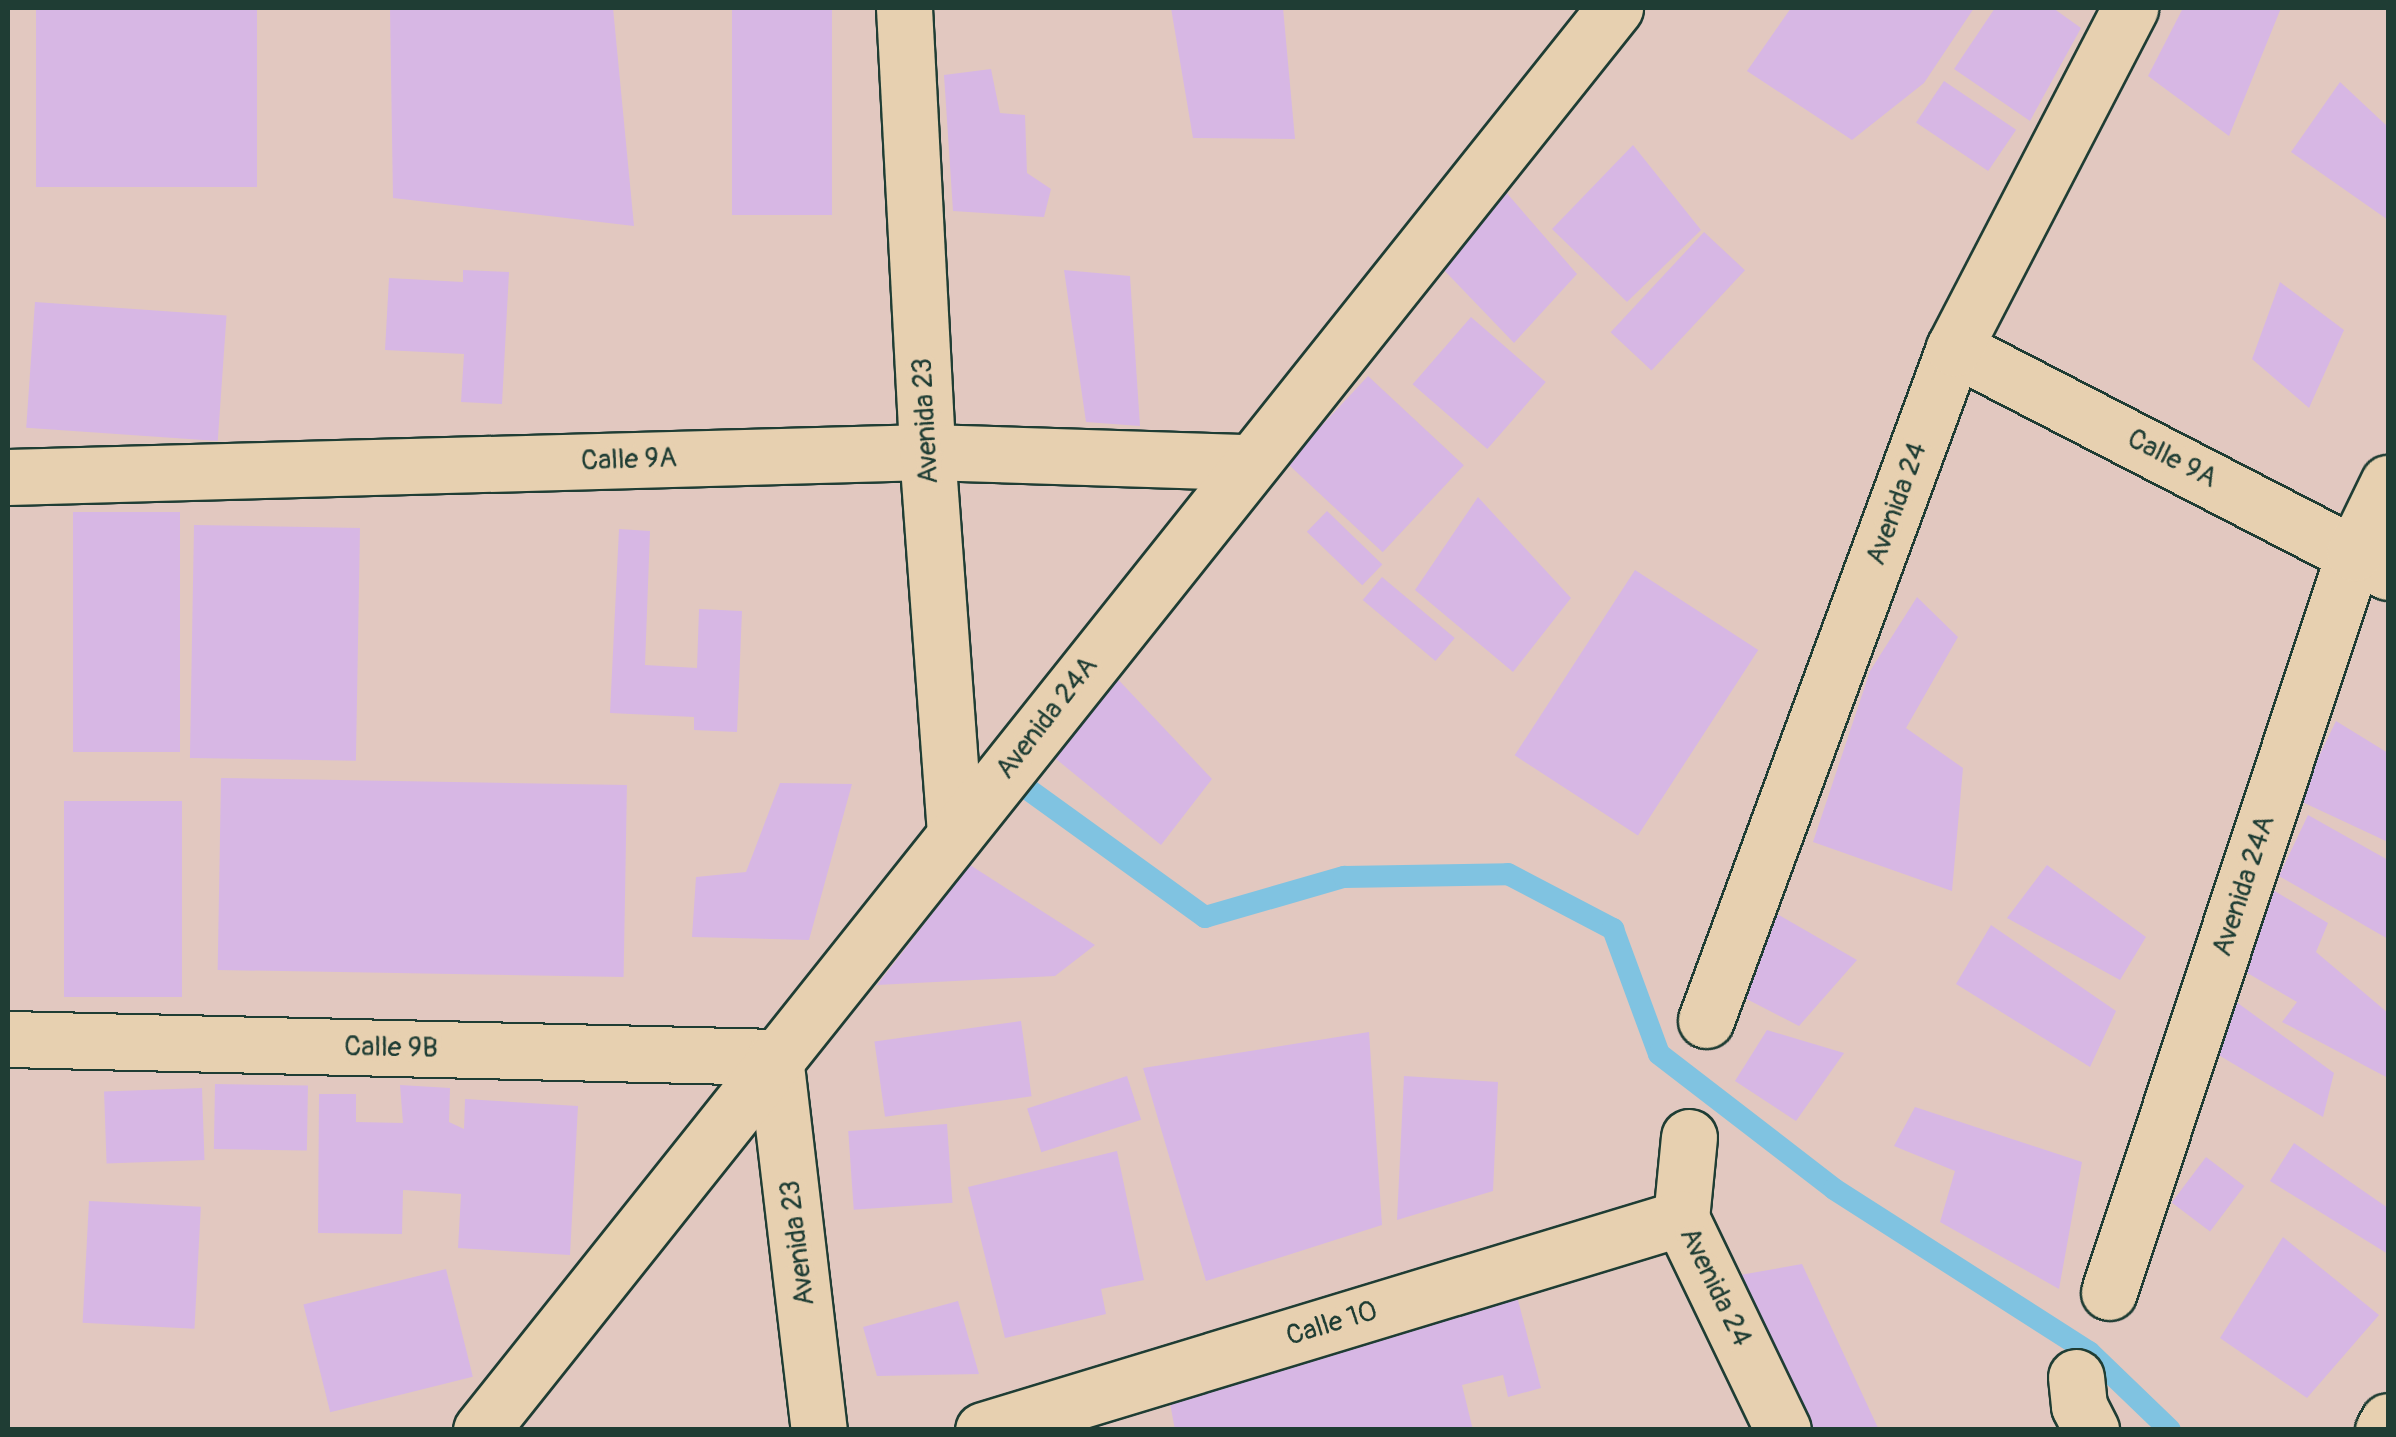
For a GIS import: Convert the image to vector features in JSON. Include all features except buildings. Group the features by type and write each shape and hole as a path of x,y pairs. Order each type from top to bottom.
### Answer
{"street":[{"name":"Avenida 23","path":"904,8 927,452 955,834"},
{"name":"Avenida 24A","path":"482,1430 775,1057 1616,8"},
{"name":"Avenida 24","path":"1706,1020 1954,348 2130,8"},
{"name":"Calle 9A","path":"1954,348 2371,562"},
{"name":"Calle 9A","path":"8,476 927,452 1250,462"},
{"name":"Avenida 24A","path":"2109,1292 2371,562 2388,483"},
{"name":"Calle 9B","path":"8,1040 775,1057"},
{"name":"Avenida 23","path":"775,1057 820,1430"},
{"name":"Avenida 24","path":"1689,1138 1681,1218 1784,1430"},
{"name":"Calle 10","path":"982,1430 1681,1218"},
{"path":"2076,1378 2080,1406 2090,1430"},
{"path":"2383,1430 2388,1421"}],"waterway":[{"path":"1004,772 1205,917 1344,877 1508,874 1613,929 1659,1054 1834,1189 2089,1352 2170,1430"}]}
